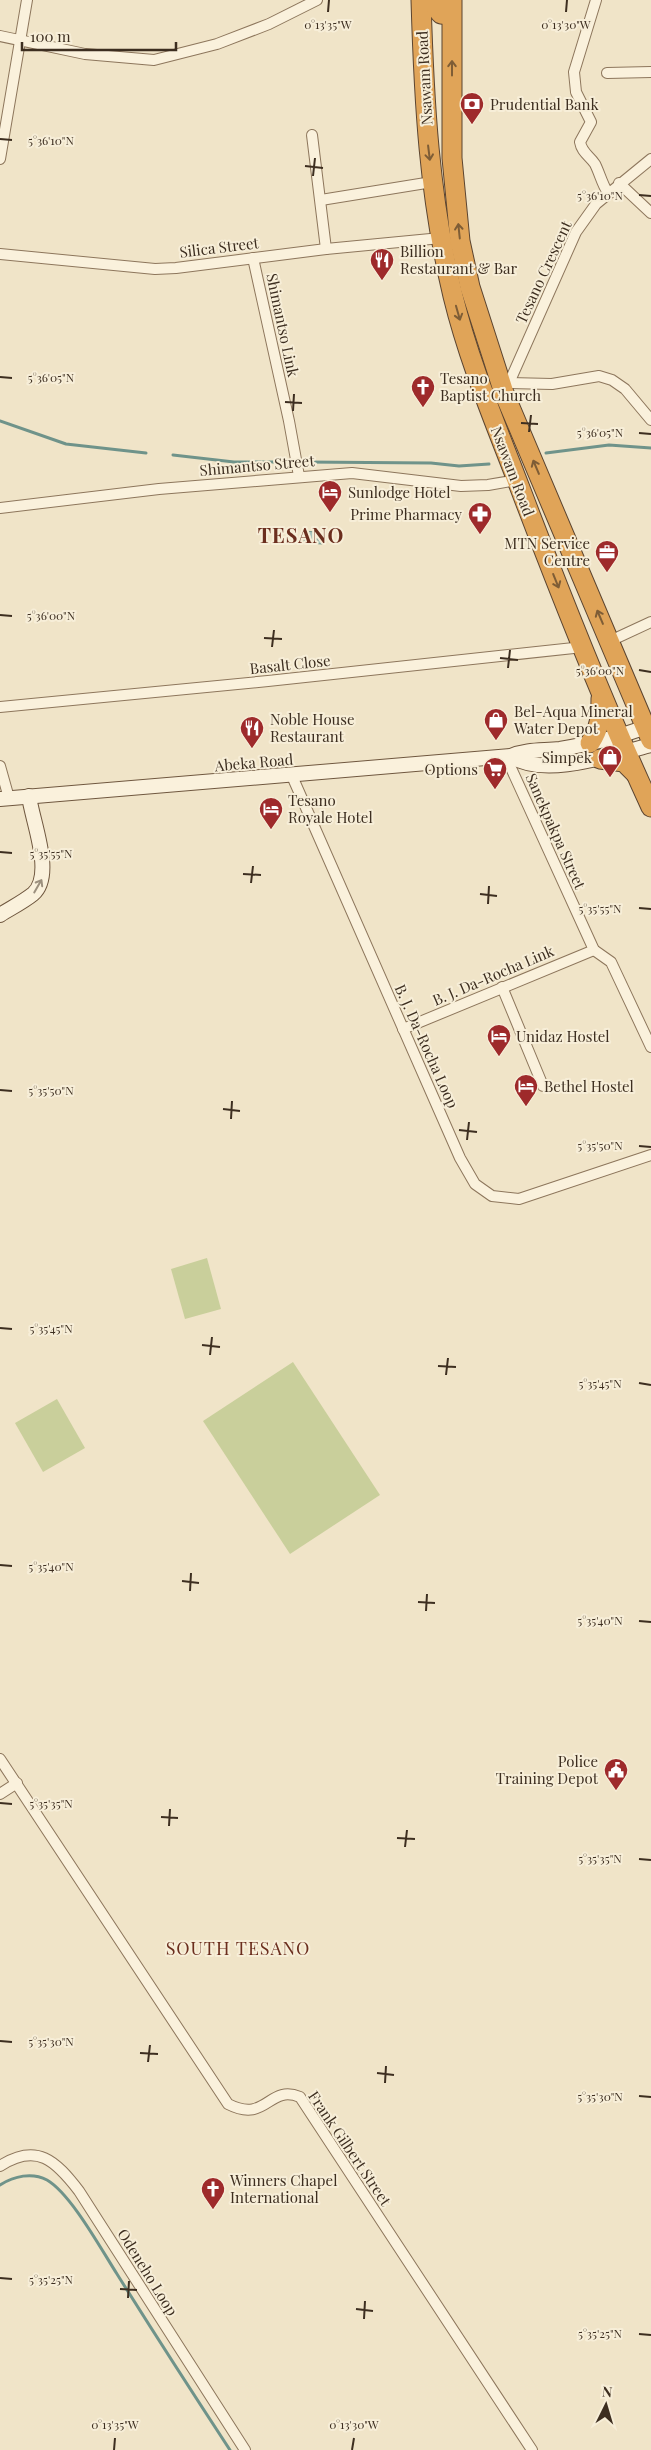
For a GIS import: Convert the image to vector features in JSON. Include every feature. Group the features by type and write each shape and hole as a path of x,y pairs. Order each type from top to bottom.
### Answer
{"highway":[{"name":"Nsawam Road","path":"421,0 425,117 432,182 453,296 470,355 517,480 601,692 651,807"},
{"path":"437,0 437,9 441,14 452,7"},
{"name":"Nsawam Road","path":"452,7 452,158 460,241 470,288 507,388 648,733"},
{"path":"601,692 601,720 595,751 624,762 635,773"}],"street":[{"path":"0,159 27,0"},
{"path":"0,36 85,54 154,60 217,44 269,24 317,0"},
{"path":"596,0 574,72 574,82 591,122 580,142 582,150 594,163 600,181 608,194"},
{"path":"607,73 651,72"},
{"path":"312,134 326,249"},
{"name":"Tesano Crescent","path":"507,388 576,232 596,204 619,183 651,159"},
{"path":"321,200 432,182"},
{"path":"619,183 651,214"},
{"name":"Silica Street","path":"0,254 155,269 204,266 326,249 441,238"},
{"name":"Shimantso Link","path":"253,258 299,476"},
{"path":"507,388 552,384 599,376 612,380 625,389 651,420"},
{"name":"Shimantso Street","path":"0,508 80,497 299,476 352,473 461,486 488,485 517,480"},
{"path":"610,641 651,622"},
{"name":"Basalt Close","path":"0,706 268,681 583,648"},
{"name":"Abeka Road","path":"4,799 508,757 522,764 541,766 623,744 648,733"},
{"name":"Abeka Road","path":"623,744 651,745"},
{"name":"Sanekpakpa Street","path":"508,757 594,950 611,962 651,1047"},
{"path":"0,766 4,799"},
{"name":"B. J. Da-Rocha Loop","path":"292,776 460,1158 475,1184 492,1196 520,1199 651,1155"},
{"path":"0,915 34,893 42,880 40,850 29,796"},
{"name":"B. J. Da-Rocha Link","path":"403,1029 594,950"},
{"path":"502,987 543,1086"},
{"name":"Frank Gilbert Street","path":"0,1758 228,2104 241,2111 253,2111 282,2094 292,2094 300,2097 532,2450"},
{"path":"0,1794 17,1783"},
{"name":"Odeneho Loop","path":"0,2166 17,2157 32,2154 46,2158 60,2167 79,2191 245,2450"}],"green space":[{"path":"207,1258 221,1309 185,1319 171,1269"},
{"path":"293,1362 380,1495 290,1554 203,1421"},
{"path":"57,1399 85,1448 43,1472 15,1423"}],"water":[{"path":"305,531 324,533 323,544 304,543"}],"waterway":[{"path":"0,421 66,444 146,453"},
{"path":"546,453 609,445 651,448"},
{"path":"173,455 234,462 274,462"},
{"path":"304,462 431,463 459,466 489,464"},
{"path":"0,2185 17,2177 35,2176 47,2180 66,2197 94,2237 230,2450"}],"place":[{"name":"Prudential Bank","path":"472,125"},
{"name":"Billion Restaurant & Bar","path":"382,281"},
{"name":"Tesano Baptist Church","path":"423,408"},
{"name":"Sunlodge Hotel","path":"330,513"},
{"name":"Prime Pharmacy","path":"480,535"},
{"name":"MTN Service Centre","path":"607,573"},
{"name":"Bel-Aqua Mineral Water Depot","path":"496,741"},
{"name":"Noble House Restaurant","path":"252,749"},
{"name":"Simpek","path":"610,778"},
{"name":"Options","path":"495,790"},
{"name":"Tesano Royale Hotel","path":"271,830"},
{"name":"Unidaz Hostel","path":"499,1057"},
{"name":"Bethel Hostel","path":"526,1107"},
{"name":"Police Training Depot","path":"616,1791"},
{"name":"Winners Chapel International","path":"213,2210"}],"district":[{"name":"TESANO","path":"301,534"},
{"name":"SOUTH TESANO","path":"238,1948"}]}
